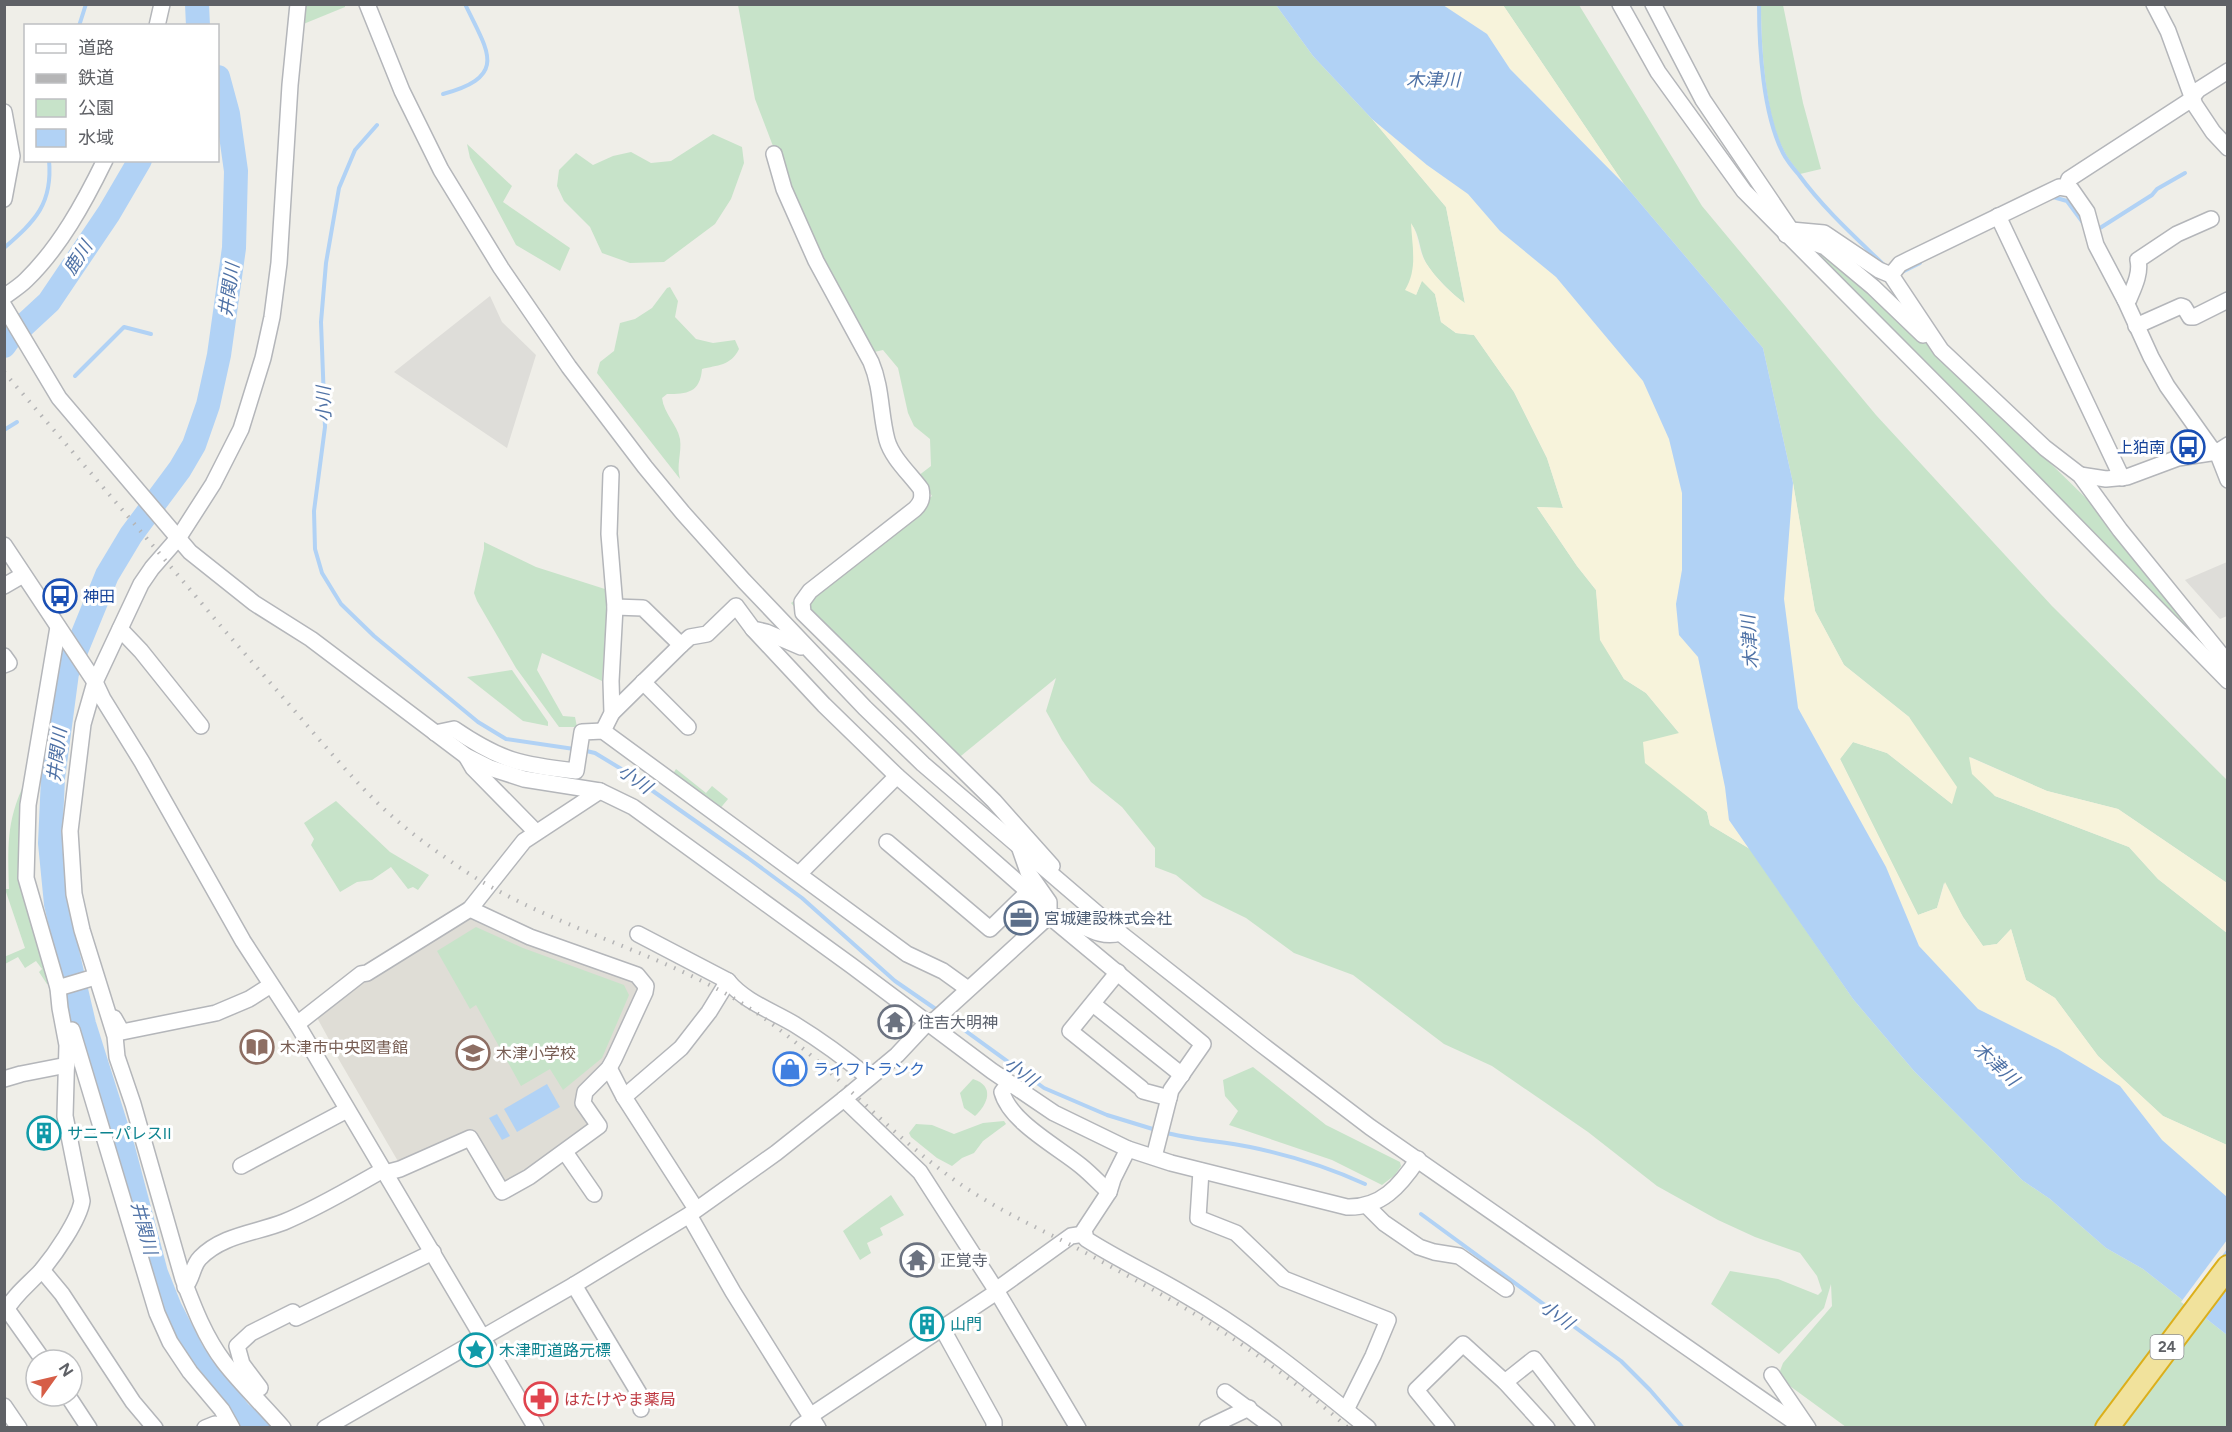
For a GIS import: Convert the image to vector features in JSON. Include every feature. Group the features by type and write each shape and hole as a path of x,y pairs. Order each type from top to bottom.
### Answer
{"highway":[{"name":"24","path":"2106,1428 2228,1267"}],"street":[{"path":"157,24 162,4"},
{"path":"283,1428 224,1363 208,1336 185,1287 117,1057 115,1036 93,977 74,894 70,831 83,724 93,679 147,576 174,532 202,503 241,429 268,337 279,263 290,85 298,4"},
{"path":"366,4 402,91 441,170 501,268 569,367 683,513 808,650 865,708 923,764 1120,933 1297,1072 1370,1127 1803,1428"},
{"path":"1620,4 1658,72 1744,191 2228,681"},
{"path":"1653,4 1703,100 1788,233 1825,247 1873,286 2045,448 2080,475 2120,530 2228,663"},
{"path":"2158,6 2192,97 2213,132 2228,148"},
{"path":"2066,187 2069,179 2189,101 2198,90 2228,71"},
{"path":"4,112 12,156 4,199"},
{"path":"774,154 784,189 816,261 872,363 878,379 887,441 894,455 921,489 922,494 920,505 810,591 802,602 803,613 994,801 1048,860 1069,890"},
{"path":"104,162 55,247 5,304 59,398 190,552 254,603 311,639 466,756 490,768 524,779 600,791 633,807 931,1021 1009,1083 1054,1113 1128,1149 1202,1171 1347,1207 1366,1206 1376,1202 1392,1191 1418,1160"},
{"path":"1891,275 1900,264 2000,220 2059,187 2066,187 2075,194 2087,212 2096,245 2167,386 2211,448 2222,448"},
{"path":"2125,300 2129,298 2135,286 2138,260 2177,234 2211,219"},
{"path":"2000,220 2122,478"},
{"path":"1788,233 1824,233 1879,270 1891,275 1941,350"},
{"path":"2136,326 2181,306 2190,317 2194,317 2228,300"},
{"path":"2080,475 2106,479 2122,478 2178,458 2222,448"},
{"path":"2222,448 2228,480"},
{"path":"611,474 609,534 615,607 611,681 612,713"},
{"path":"4,545 93,679 243,941 297,1024 536,1428"},
{"path":"4,586 23,575"},
{"path":"603,731 612,713 681,645 690,638 707,634 736,606 753,628 824,705 897,776 1028,892 1049,916 1203,1044 1171,1090 1154,1157"},
{"path":"615,607 643,608 681,645"},
{"path":"58,627 28,805 26,878 67,1006 75,1041 157,1313 170,1342 190,1372 222,1410 232,1428"},
{"path":"753,628 808,650"},
{"path":"120,629 141,651 201,726"},
{"path":"4,656 9,663 4,665"},
{"path":"643,682 688,727"},
{"path":"435,734 454,729 492,753 530,766 576,771 582,732 603,731 908,954 944,971 964,993"},
{"path":"466,756 479,774 536,832"},
{"path":"799,874 897,776"},
{"path":"297,1024 361,974 367,973 470,909 524,841 600,791"},
{"path":"887,842 990,928 1028,892"},
{"path":"1019,847 1028,872 1049,902 1049,916"},
{"path":"185,1287 190,1282 195,1265 202,1256 230,1239 301,1213 384,1172 400,1169 470,1138 502,1192 565,1152 599,1126 583,1103 585,1092 609,1068 646,986 637,975 530,937 470,909"},
{"path":"325,1428 574,1285 692,1212 776,1153 897,1055 931,1021 1049,916 1062,916 1102,936 1120,933"},
{"path":"638,934 728,981 736,990 839,1054 869,1078"},
{"path":"1118,972 1071,1031 1143,1092 1168,1104"},
{"path":"60,987 93,977"},
{"path":"93,977 117,1027 122,1032 216,1013 249,999 271,985"},
{"path":"624,1097 681,1048 709,1012 728,981"},
{"path":"34,1348 5,1309 42,1270 80,1213 82,1201 65,1116 67,1045 60,987"},
{"path":"1093,1004 1182,1074"},
{"path":"4,1079 67,1065"},
{"path":"609,1068 692,1212 733,1292 813,1420"},
{"path":"1009,1083 1002,1092 1011,1110 1083,1167 1109,1192"},
{"path":"844,1098 920,1172 996,1290 1078,1428"},
{"path":"241,1166 347,1110"},
{"path":"1128,1149 1109,1192 1085,1227 1084,1234 1088,1240 1182,1292 1233,1325 1285,1361 1368,1428"},
{"path":"565,1152 594,1194"},
{"path":"1202,1171 1198,1218 1236,1233 1284,1279 1388,1320 1346,1410"},
{"path":"1366,1206 1384,1223 1419,1246 1434,1252 1459,1256 1506,1289"},
{"path":"798,1428 813,1420 992,1295 1071,1236 1084,1234"},
{"path":"288,1428 282,1413 242,1364 238,1354 238,1344 251,1333 293,1312 296,1318 433,1252"},
{"path":"42,1270 62,1294 133,1402 155,1428"},
{"path":"574,1285 640,1395 641,1409"},
{"path":"942,1328 994,1422 994,1428"},
{"path":"1447,1428 1416,1390 1463,1344 1505,1382 1547,1428"},
{"path":"1505,1382 1534,1359 1587,1428"},
{"path":"1772,1375 1808,1428"},
{"path":"1225,1392 1274,1428"},
{"path":"4,1406 19,1428"},
{"path":"76,1408 90,1428"},
{"path":"1207,1428 1249,1408"},
{"path":"205,1428 215,1424 223,1428"}],"shaded area":[{"path":"490,296 502,322 536,355 507,448 394,372"},
{"path":"2227,562 2227,616 2220,619 2185,580"},
{"name":"木津小学校","path":"469,914 635,979 639,989 610,1059 579,1091 590,1128 508,1184 499,1179 472,1133 399,1163 315,1014 377,969"}],"green space":[{"path":"300,5 345,5 345,7 301,25"},
{"path":"738,5 1276,5 1313,56 1372,119 1446,207 1465,304 1443,284 1428,266 1412,225 1414,263 1411,281 1416,295 1422,280 1435,294 1441,322 1456,333 1474,335 1514,392 1547,458 1563,508 1537,507 1596,590 1601,640 1624,679 1646,693 1680,734 1683,792 1707,812 1710,825 1750,849 1853,999 1914,1071 2022,1180 2050,1199 2106,1248 2143,1269 2227,1335 2227,1427 1846,1427 1783,1381 1780,1371 1783,1363 1832,1306 1831,1284 1824,1308 1779,1354 1711,1304 1730,1271 1778,1279 1818,1295 1822,1291 1817,1276 1800,1253 1755,1237 1718,1220 1657,1186 1588,1132 1492,1066 1444,1044 1353,975 1294,953 1246,918 1203,897 1176,875 1155,867 1155,848 1122,807 1091,782 1062,740 1046,711 1056,678 956,760 806,620 791,603 932,496 918,476 931,466 930,439 914,426 908,413 898,368 883,350 870,353 805,230 755,99"},
{"path":"1503,5 1579,5 1702,206 1876,415 2052,606 2227,780 2227,883 2118,809 2047,791 1970,757 1995,796 2129,847 2158,879 2227,933 2227,1145 2163,1116 2098,1056 2055,998 2026,980 2011,929 1997,944 1983,946 1944,883 1937,908 1918,915 1840,759 1853,742 1887,753 1952,804 1909,717 1844,665 1815,611 1793,483 1763,348 1624,184"},
{"path":"1761,5 1783,5 1803,103 1821,169 1800,174 1786,154 1778,136 1772,119 1765,80"},
{"path":"713,134 742,147 744,163 731,199 715,224 664,262 630,263 602,253 590,227 564,201 557,186 559,170 576,153 593,165 613,156 631,152 651,163 671,161"},
{"path":"467,144 512,186 503,202 570,248 560,271 516,245 470,158"},
{"path":"1810,245 1842,267 1944,359 2091,503 2227,675"},
{"path":"670,287 678,301 675,317 696,339 713,343 735,340 739,349 728,362 702,369 698,383 691,390 667,394 662,398 680,439 680,479 597,373 600,362 614,351 620,323 635,319 652,308"},
{"path":"484,542 536,567 608,590 602,681 542,653 537,670 563,716 575,717 577,727 559,727 516,668 477,601 474,593"},
{"path":"512,670 548,722 548,726 523,721 467,677"},
{"path":"676,769 706,793 712,786 728,799 718,811 671,777"},
{"path":"24,784 19,835 19,869 54,984 47,984 39,972 42,969 36,961 25,968 18,957 5,964 4,957 25,948 5,889 9,889 11,823"},
{"path":"336,801 390,852 429,875 418,890 413,887 408,889 391,867 372,880 357,882 340,892 311,845 314,839 304,823"},
{"path":"476,927 523,948 624,985 629,995 602,1058 563,1090 550,1069 521,1086 476,1005 470,1009 437,951"},
{"path":"1253,1067 1326,1125 1400,1162 1401,1166 1395,1175 1382,1185 1332,1160 1229,1125 1238,1111 1225,1096 1223,1080"},
{"path":"973,1079 980,1082 987,1091 986,1101 975,1116 964,1108 960,1093"},
{"path":"1004,1121 1006,1124 983,1141 974,1153 962,1158 952,1166 937,1158 909,1133 916,1124 932,1125 954,1134 983,1123"},
{"path":"891,1195 904,1215 880,1228 883,1235 867,1243 871,1253 860,1260 843,1231"}],"sand":[{"path":"1443,5 1503,5 1624,184 1510,69 1487,34"},
{"path":"1372,119 1427,165 1468,194 1500,231 1556,277 1643,381 1669,439 1682,493 1682,570 1676,604 1679,635 1698,657 1725,787 1729,820 1750,849 1710,825 1707,812 1645,763 1643,742 1679,733 1646,693 1624,679 1600,640 1596,590 1537,507 1563,508 1547,458 1514,392 1474,335 1456,333 1441,322 1435,294 1422,281 1416,295 1405,290 1413,266 1411,223 1426,263 1444,285 1465,303 1446,207"},
{"path":"1793,483 1815,611 1844,665 1909,717 1957,787 1952,804 1887,753 1853,742 1840,759 1918,915 1937,908 1945,882 1963,917 1983,946 1997,944 2011,929 2026,980 2055,998 2098,1056 2163,1116 2227,1145 2227,1197 2162,1140 2120,1086 2058,1049 1978,1009 1919,946 1886,867 1798,708 1784,599"},
{"path":"1969,757 2047,791 2118,809 2227,883 2227,933 2158,879 2129,847 1995,796 1972,774"}],"water":[{"name":"木津川","path":"1276,5 1443,5 1487,34 1510,69 1624,184 1763,348 1793,483 1784,599 1798,708 1886,867 1919,946 1978,1009 2058,1049 2120,1086 2162,1140 2227,1197 2227,1335 2143,1269 2106,1248 2050,1199 2022,1180 1914,1071 1853,999 1729,820 1725,787 1698,657 1679,635 1676,604 1682,570 1682,493 1669,439 1643,381 1556,277 1500,231 1468,194 1427,165 1372,119 1313,56"},
{"path":"547,1084 560,1107 517,1132 504,1109"},
{"path":"497,1114 510,1136 502,1140 489,1118"}],"pier":[{"path":"2227,1240 2227,1249 2185,1305 2181,1302"}],"waterway":[{"path":"80,24 86,4"},
{"name":"井関川","path":"197,4 198,24"},
{"name":"小川","path":"443,94 464,87 478,79 485,70 486,49 465,4"},
{"path":"1759,4 1761,60 1767,100 1776,137 1783,153 1818,199 1884,265"},
{"name":"井関川","path":"219,81 228,114 236,171 234,248 219,355 208,405 194,445 180,469 131,535 107,575 67,673 53,778 50,843 56,904 84,1024 123,1148 156,1273 170,1308 193,1353 240,1413 259,1428"},
{"name":"小川","path":"377,125 355,150 339,188 326,263 321,322 325,427 314,511 315,549 322,573 341,604 374,636 478,722 506,739 574,749"},
{"path":"4,248 25,229 40,210 48,189 49,162"},
{"name":"鹿川","path":"4,346 49,302 109,213 139,162"},
{"path":"2100,228 2185,173"},
{"path":"2053,197 2067,201 2084,224"},
{"path":"1904,271 1920,263"},
{"path":"75,376 124,327 151,334"},
{"path":"4,430 17,422"},
{"name":"小川","path":"582,750 595,753 623,770 748,858 802,898 895,981 940,1012"},
{"name":"小川","path":"945,1016 1044,1088 1107,1115 1156,1130"},
{"name":"小川","path":"1163,1132 1279,1154 1323,1167 1365,1184"},
{"name":"小川","path":"1421,1214 1621,1361 1683,1428"}],"railway":[{"path":"4,372 335,757 373,799 414,834 482,882 516,900 660,962 730,996 792,1040 935,1166 966,1188 1002,1210 1157,1292 1207,1322 1280,1372 1348,1428"}],"place":[{"name":"上狛南","path":"2188,447"},
{"name":"神田","path":"60,596"},
{"name":"宮城建設株式会社","path":"1021,918"},
{"name":"住吉大明神","path":"895,1022"},
{"name":"木津市中央図書館","path":"257,1047"},
{"name":"木津小学校","path":"473,1053"},
{"name":"ライフトランク","path":"790,1069"},
{"name":"サニーパレスII","path":"44,1133"},
{"name":"正覚寺","path":"917,1260"},
{"name":"山門","path":"927,1324"},
{"name":"木津町道路元標","path":"476,1350"},
{"name":"はたけやま薬局","path":"541,1399"}]}
